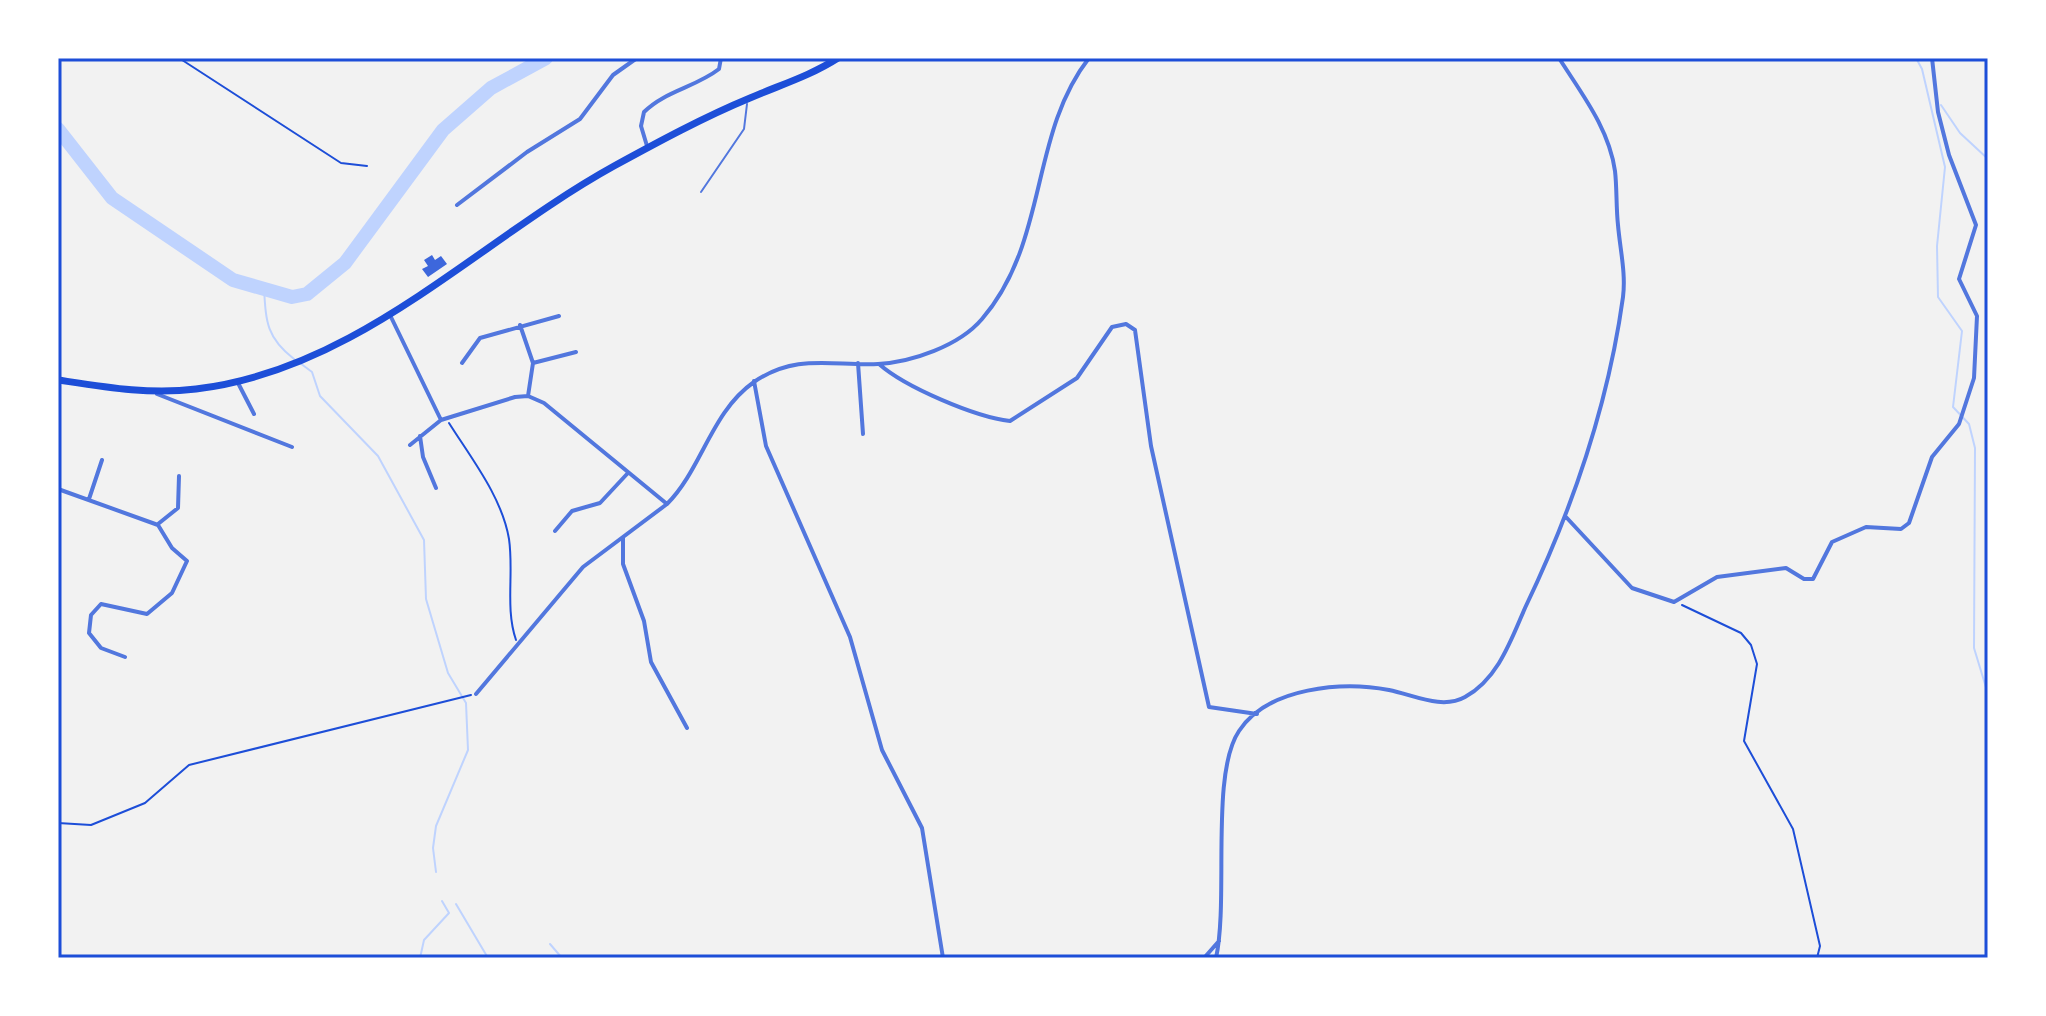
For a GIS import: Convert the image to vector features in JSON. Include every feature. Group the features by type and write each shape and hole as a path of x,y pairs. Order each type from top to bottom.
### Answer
{"main road":[{"path":"58,380 152,392 198,389 306,362 389,313 613,167 747,99 815,72 838,58"}],"street":[{"path":"457,205 517,159 580,119 613,75 637,58"},
{"path":"648,149 641,126 644,112 674,92 705,80 719,69 721,58"},
{"path":"476,694 583,567 667,504 682,489 707,438 728,408 754,381 782,368 812,361 879,364 904,359 956,340 981,320 1002,292 1021,257 1063,101 1089,58"},
{"path":"1216,958 1220,939 1227,758 1239,730 1269,703 1314,690 1348,686 1451,703 1468,696 1492,674 1543,573 1566,517 1600,411 1621,307 1623,271 1615,172 1609,143 1559,58"},
{"path":"1566,517 1632,588 1674,602 1717,577 1786,568 1804,579 1813,579 1827,547 1866,527 1905,527 1932,457 1959,424 1974,378 1977,316 1959,279 1976,225 1942,127 1932,58"},
{"path":"389,313 444,420"},
{"path":"462,363 480,338 559,316"},
{"path":"879,364 890,373 941,397 1010,421 1077,378 1112,327 1126,324 1135,330 1151,446 1209,707 1224,712 1257,714"},
{"path":"520,325 533,363 528,396"},
{"path":"533,363 576,352"},
{"path":"858,363 863,434"},
{"path":"237,381 254,414"},
{"path":"754,381 766,446 850,637 882,750 922,828 943,958"},
{"path":"152,392 292,447"},
{"path":"410,445 444,420 515,397 528,396 544,403 667,504"},
{"path":"420,436 423,457 436,488"},
{"path":"89,500 102,460"},
{"path":"555,531 572,511 600,503 627,474"},
{"path":"158,525 178,508 179,476"},
{"path":"58,489 158,525 172,548 187,561 172,593 147,614 101,604 91,615 89,633 101,648 125,657"},
{"path":"623,537 623,564 644,621 651,662 687,728"},
{"path":"1204,958 1220,939"}],"lane":[{"path":"701,192 744,129 747,99"}],"path":[{"path":"179,58 341,163 367,166"},
{"path":"444,420 502,512 511,564 512,626 518,644"},
{"path":"1674,602 1741,633 1751,645 1757,664 1744,741 1793,829 1818,935 1817,958"},
{"path":"58,823 91,825 145,803 189,765 468,695"}],"building":[{"path":"432,255 435,260 441,256 447,264 428,277 422,269 428,266 424,260"}],"waterway":[{"path":"58,129 112,198 233,280 292,297 307,294 345,263 443,130 491,88 546,58"},
{"path":"1916,58 1922,69 1945,167 1937,246 1938,297 1962,331 1953,407 1969,424 1975,448 1974,648 1988,694"},
{"path":"1941,105 1960,133 1988,159"},
{"path":"264,289 273,337 294,359"},
{"path":"300,363 312,372 320,396 378,456 424,540 426,599 448,673 466,703"},
{"path":"436,872 433,848 436,826 468,750 466,703"},
{"path":"420,958 424,940 449,913 442,901"},
{"path":"456,904 488,958"},
{"path":"550,944 562,958"}]}
